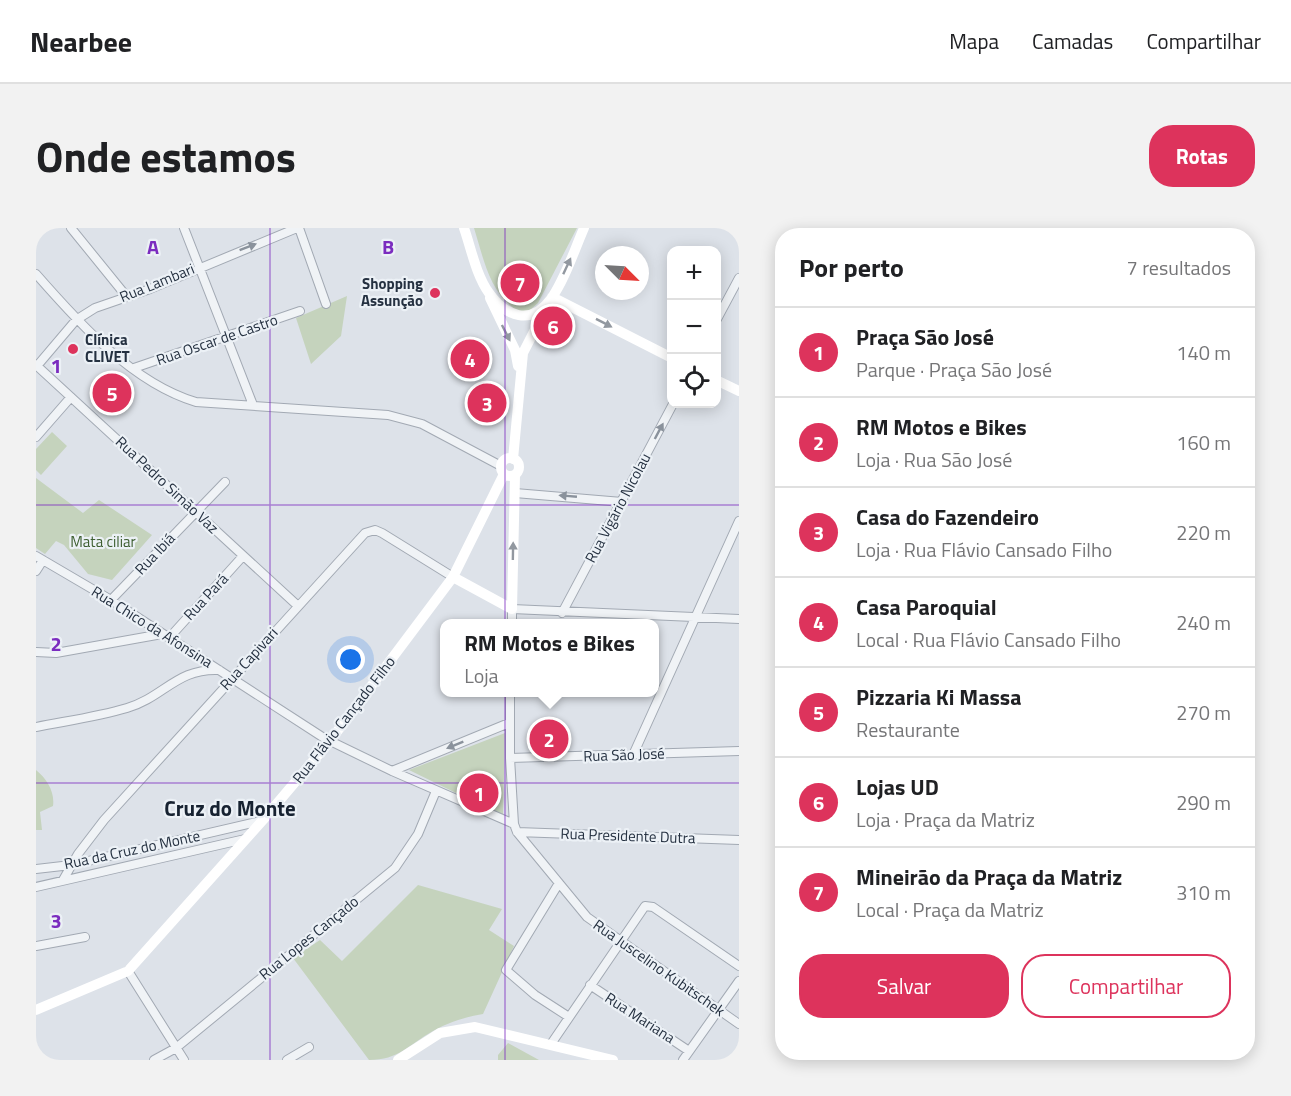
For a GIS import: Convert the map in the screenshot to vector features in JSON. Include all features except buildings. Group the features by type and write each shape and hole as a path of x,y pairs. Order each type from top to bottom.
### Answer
{"main road":[{"path":"464,228 488,292 515,350 520,376"},
{"path":"513,459 524,349 552,297 584,228"},
{"path":"488,292 507,312 517,317 537,314 552,297"},
{"path":"552,297 667,355"},
{"path":"721,382 739,392"},
{"path":"507,472 519,465 513,459 507,459 507,472 514,493 512,609"},
{"name":"Rua Flávio Cançado Filho","path":"128,971 330,741 453,577 507,472"},
{"path":"453,577 512,609"},
{"path":"500,602 512,590"},
{"path":"36,1010 128,971"},
{"path":"398,1060 440,1033 458,1028 475,1027 613,1060"}],"street":[{"path":"71,228 127,297"},
{"path":"183,228 254,405"},
{"path":"298,228 326,304"},
{"name":"Rua Lambari","path":"37,365 76,320 95,308 298,228"},
{"path":"36,274 76,320 159,387 180,397 196,402 378,414 410,420 422,424 507,472"},
{"path":"721,313 739,278"},
{"name":"Rua Oscar de Castro","path":"134,368 300,311"},
{"name":"Rua Pedro Simão Vaz","path":"37,365 298,606"},
{"path":"36,437 71,398"},
{"name":"Rua Vigário Nicolau","path":"562,613 671,408"},
{"name":"Rua Ibiá","path":"111,600 225,482"},
{"path":"514,493 622,502"},
{"path":"633,755 739,521"},
{"name":"Rua Capivari","path":"63,880 104,820 357,539 369,530 389,536 453,577"},
{"name":"Rua Pará","path":"165,636 243,556"},
{"path":"36,571 39,558"},
{"name":"Rua Chico da Afonsina","path":"39,558 111,600 330,741 516,828"},
{"path":"512,619 512,609 739,620"},
{"path":"36,652 56,653 165,636"},
{"path":"36,727 128,708 148,699 194,671 220,670"},
{"path":"510,697 510,758 516,828"},
{"path":"392,771 509,723"},
{"name":"Rua São José","path":"510,758 739,752"},
{"name":"Rua Lopes Cançado","path":"154,1060 176,1048 395,868 408,853 436,791"},
{"name":"Rua da Cruz do Monte","path":"36,869 71,866 262,820"},
{"name":"Rua Presidente Dutra","path":"516,828 739,840"},
{"name":"Rua Juscelino Kubitschek","path":"516,828 587,917 739,1024"},
{"name":"Rua da Cruz do Monte","path":"36,887 59,884 63,880 246,839"},
{"path":"559,883 506,970 535,995 569,1017"},
{"path":"551,1044 640,910 645,906 652,907 739,966"},
{"path":"36,946 85,937"},
{"path":"128,971 184,1060"},
{"path":"683,1060 739,981"},
{"name":"Rua Mariana","path":"590,986 689,1051"},
{"path":"287,1060 309,1047"}],"green space":[{"path":"474,228 577,228 538,303 529,311 521,313 510,306 495,287"},
{"path":"347,296 341,336 311,364 296,318"},
{"path":"52,432 67,446 41,475 36,470 36,449"},
{"name":"Mata ciliar","path":"36,478 83,513 99,500 152,535 112,580 88,574 64,545 56,541 45,554 36,548"},
{"path":"505,733 503,816 409,770"},
{"path":"36,770 44,777 53,796 53,806 40,812 42,830 36,830"},
{"path":"418,885 502,909 489,930 514,946 483,1014 445,1025 396,1055 369,1060 293,958 320,940 342,961"},
{"path":"508,1043 539,1060 498,1060 498,1055"}],"place":[{"name":"Mineirão da Praça da Matriz","path":"520,283"},
{"name":"Shopping Assunção","path":"435,293"},
{"name":"Lojas UD","path":"553,326"},
{"name":"Clínica CLIVET","path":"73,349"},
{"name":"Casa Paroquial","path":"470,359"},
{"name":"Pizzaria Ki Massa","path":"112,393"},
{"name":"Casa do Fazendeiro","path":"487,403"},
{"name":"RM Motos e Bikes","path":"549,739"},
{"name":"Praça São José","path":"479,793"}],"district":[{"name":"Cruz do Monte","path":"230,809"}]}
